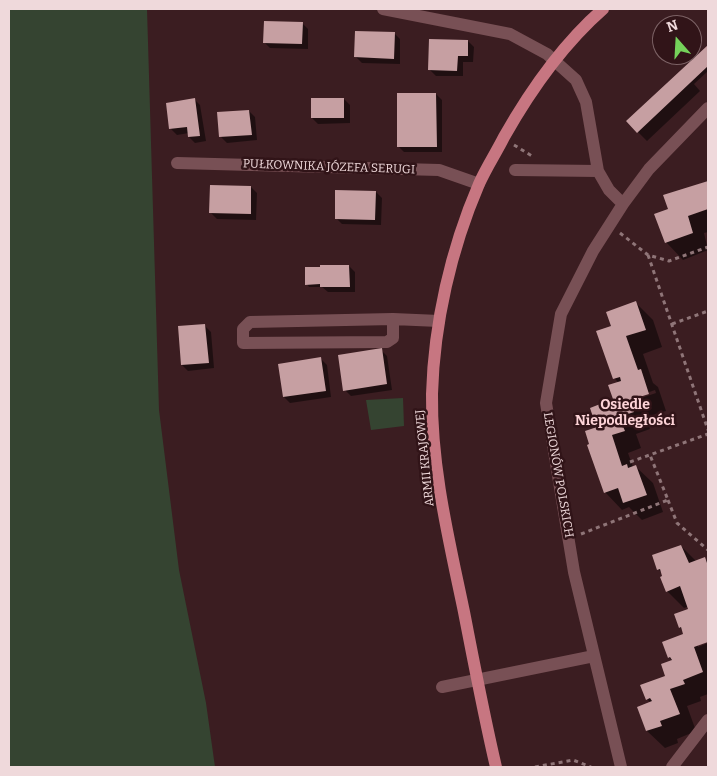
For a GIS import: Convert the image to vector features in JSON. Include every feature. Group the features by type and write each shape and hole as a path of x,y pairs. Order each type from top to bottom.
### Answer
{"main road":[{"name":"ARMII KRAJOWEJ","path":"496,767 451,555 437,470 432,394 439,321 451,263 479,184 532,92 585,25 604,9"}],"street":[{"path":"384,9 510,34 547,54 576,80 586,102 598,170 609,190 623,204"},
{"name":"LEGIONÓW POLSKICH","path":"621,767 574,572 546,403 561,314 593,251 623,204 649,169 708,108"},
{"name":"PUŁKOWNIKA JÓZEFA SERUGI","path":"177,163 439,170 479,184"},
{"path":"515,170 598,170"},
{"path":"393,319 393,338 387,342 243,343 243,329 250,322 393,319 439,321"},
{"path":"442,687 594,656"},
{"path":"672,767 708,720"}],"path":[{"path":"520,149 525,152"},
{"path":"609,225 648,255 669,261 708,247"},
{"path":"648,255 708,430"},
{"path":"672,324 708,311"},
{"path":"630,462 708,434"},
{"path":"650,455 678,522 708,550"},
{"path":"569,539 668,500"},
{"path":"535,767 573,760 591,767"}],"green space":[{"path":"9,9 147,9 159,410 179,570 206,703 215,767 9,767"},
{"path":"403,398 404,426 371,430 366,400"}],"building":[{"path":"264,21 303,22 302,44 263,43"},
{"path":"355,31 395,32 394,59 354,57"},
{"path":"429,39 468,40 468,56 458,56 457,71 428,70"},
{"path":"708,45 708,66 637,133 626,121 686,65 702,65 702,51"},
{"path":"397,93 436,93 437,147 397,147"},
{"path":"195,98 200,136 188,137 187,127 169,129 166,103"},
{"path":"311,98 344,98 344,118 311,118"},
{"path":"249,110 252,135 219,137 217,112"},
{"path":"708,181 708,209 688,216 693,233 665,243 654,214 668,209 663,195"},
{"path":"210,185 251,186 251,214 209,213"},
{"path":"335,190 376,191 375,220 335,219"},
{"path":"320,265 349,265 350,287 320,287 320,284 305,285 305,267 320,267"},
{"path":"636,301 646,330 626,336 638,370 641,369 649,394 630,400 634,412 619,417 625,431 612,435 622,466 627,464 628,468 636,465 647,495 623,503 618,488 604,493 587,445 589,444 585,431 600,426 598,422 595,423 590,408 613,399 608,385 621,381 620,377 613,379 596,331 611,326 606,312"},
{"path":"205,324 209,363 181,365 178,326"},
{"path":"382,348 387,384 343,391 338,355"},
{"path":"321,357 326,391 283,397 278,364"},
{"path":"681,545 689,563 705,557 708,566 708,642 694,647 703,672 683,680 685,684 670,689 680,714 660,721 662,726 646,731 637,707 652,701 650,698 646,700 640,685 665,676 661,664 672,660 670,657 668,658 662,642 683,634 674,614 688,609 680,586 666,592 660,577 662,576 660,569 657,570 652,555"}],"district":[{"name":"Osiedle Niepodległości","path":"625,414"}]}
